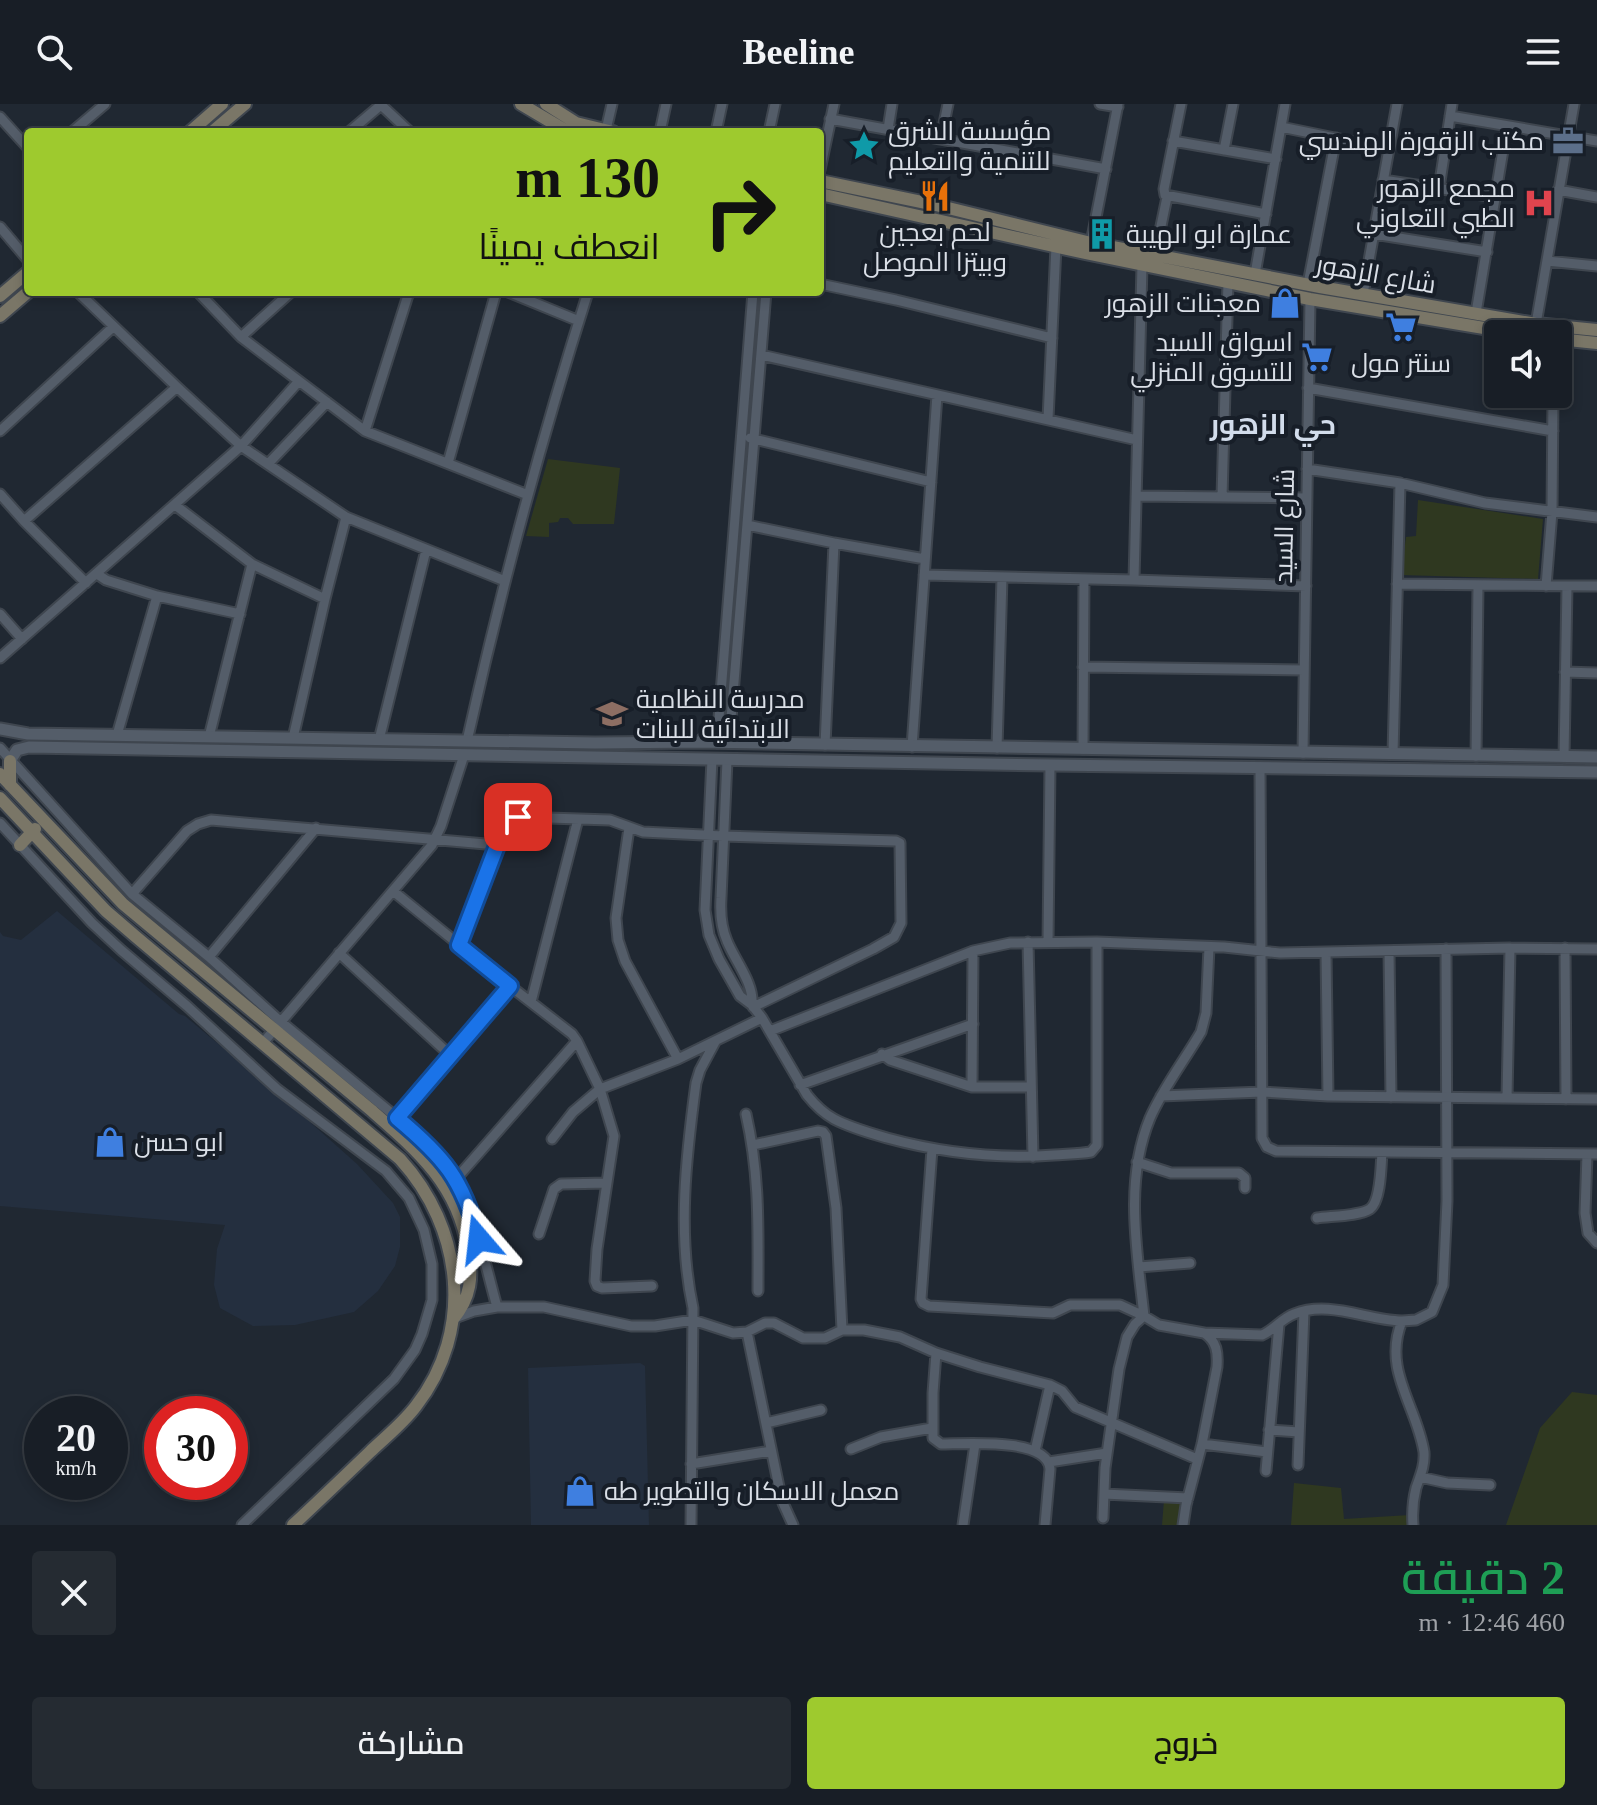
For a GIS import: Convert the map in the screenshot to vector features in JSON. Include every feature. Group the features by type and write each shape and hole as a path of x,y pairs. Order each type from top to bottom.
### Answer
{"main road":[{"path":"217,128 245,104"},
{"path":"521,104 561,128"},
{"path":"546,104 576,123 597,128"},
{"path":"194,128 217,106"},
{"name":"شارع الزهور","path":"824,182 936,205 1091,243 1363,294 1402,308 1484,326"},
{"name":"شارع الزهور","path":"824,195 1310,299 1476,313 1514,320"},
{"path":"933,219 936,205"},
{"path":"0,296 24,275"},
{"path":"0,316 24,295"},
{"name":"شارع الزهور","path":"1572,328 1597,330"},
{"path":"1572,340 1597,343"},
{"path":"10,761 10,785"},
{"path":"0,774 123,904 211,965 277,1025 375,1106 433,1169 459,1213 468,1248 471,1282 463,1305 453,1319"},
{"path":"0,798 106,911 390,1150 426,1190 438,1214 453,1265 454,1292 453,1319 438,1371 408,1416 293,1525"},
{"path":"20,845 43,821"},
{"path":"196,988 211,965"},
{"path":"359,1125 375,1106"}],"street":[{"path":"77,128 105,104"},
{"path":"354,128 382,104 406,128"},
{"path":"609,128 612,104"},
{"path":"661,128 666,104"},
{"path":"717,128 722,104"},
{"path":"770,128 775,104"},
{"path":"824,150 834,104"},
{"path":"888,129 892,104"},
{"path":"941,138 948,104"},
{"path":"1091,243 1118,106 1100,104"},
{"path":"1155,255 1181,104"},
{"path":"1224,150 1233,104"},
{"path":"1255,274 1285,104"},
{"path":"1363,294 1397,104"},
{"path":"1439,188 1452,104"},
{"path":"1537,320 1574,104"},
{"path":"1450,116 1597,141"},
{"path":"0,117 24,144"},
{"path":"830,119 1106,169"},
{"path":"1476,313 1507,126"},
{"path":"1281,127 1389,149"},
{"path":"1308,284 1336,138"},
{"path":"1173,141 1276,159"},
{"path":"1383,180 1495,197"},
{"path":"1558,190 1597,197"},
{"path":"1167,197 1266,214"},
{"path":"0,227 24,255"},
{"path":"1374,234 1487,252"},
{"path":"1048,419 1056,246"},
{"path":"1547,261 1597,266"},
{"path":"1134,580 1142,265"},
{"path":"1222,497 1228,282"},
{"path":"824,285 1052,338"},
{"path":"82,296 241,446 346,517 505,581"},
{"path":"202,296 241,337 365,431 528,495"},
{"path":"241,337 287,296"},
{"path":"365,431 408,296"},
{"path":"448,463 495,296"},
{"path":"518,296 579,321"},
{"path":"467,741 528,495 587,296"},
{"path":"723,743 718,725 753,296"},
{"path":"723,743 747,525 766,296"},
{"name":"شارع السيد","path":"1303,753 1310,299"},
{"path":"0,431 113,327"},
{"path":"761,355 1137,440"},
{"path":"0,658 241,446 299,381"},
{"path":"24,521 177,387"},
{"path":"1308,388 1553,431"},
{"path":"912,747 937,395"},
{"path":"268,464 327,402"},
{"path":"1546,586 1552,512 1553,408"},
{"path":"742,436 931,482"},
{"path":"1307,469 1400,483 1485,503 1597,517"},
{"path":"1393,754 1400,483"},
{"path":"0,494 86,583"},
{"path":"1136,496 1307,498"},
{"path":"175,505 252,564 325,599"},
{"path":"293,738 346,517"},
{"path":"747,525 925,559"},
{"path":"825,745 834,543"},
{"path":"379,740 426,550"},
{"path":"209,737 252,564"},
{"path":"108,565 119,583"},
{"path":"97,574 106,580 157,596 240,614"},
{"path":"924,575 1306,586"},
{"path":"997,748 1002,577"},
{"path":"1083,749 1084,579"},
{"path":"1397,584 1597,586"},
{"path":"1476,756 1478,585"},
{"path":"1564,757 1567,586"},
{"path":"117,735 157,596"},
{"path":"0,614 22,639"},
{"path":"1083,667 1304,670"},
{"path":"1565,672 1597,673"},
{"path":"700,742 718,725"},
{"path":"0,729 28,734 1597,757"},
{"path":"96,734 96,748"},
{"path":"595,743 595,756"},
{"path":"0,748 132,894 211,965 316,828"},
{"path":"10,761 12,755 22,748 96,748 1597,772"},
{"path":"1115,765 1119,757 1116,750"},
{"path":"262,1044 436,839 464,755"},
{"path":"712,759 705,910 709,935 740,996 762,1018 814,1104 832,1118 872,1133 932,1149 982,1156 1033,1157 1091,1152 1097,1145 1097,942"},
{"path":"727,760 721,921 727,942 752,993 753,1006"},
{"path":"1048,942 1050,765"},
{"path":"1260,767 1264,1143 1271,1150 1592,1154 1585,1213 1588,1233 1597,1243"},
{"path":"459,945 497,845 506,826 518,817 610,820 643,832 896,841 901,845 901,923 894,937 753,1006"},
{"path":"531,1002 578,819"},
{"path":"132,894 187,831 211,820 497,845"},
{"path":"0,823 92,923 277,1089 386,1171 409,1198 424,1230 432,1264 432,1300 422,1334 410,1357 394,1379 242,1525"},
{"path":"629,828 616,918 618,940 625,961 678,1059"},
{"path":"393,891 577,1041 600,1089 614,1136 595,1281 602,1288 652,1286"},
{"path":"1028,942 1033,1157"},
{"path":"770,1031 973,951 1028,942 1097,942 1280,953 1597,949"},
{"path":"1144,1316 1135,1202 1137,1162 1150,1118 1204,1023 1209,947"},
{"path":"1507,1098 1510,948"},
{"path":"1565,948 1566,1099"},
{"path":"932,1149 921,1299 929,1306 1053,1313 1070,1305 1120,1305 1167,1328 1262,1335 1290,1315 1323,1309 1402,1321 1416,1320 1432,1312 1443,1285 1448,1153 1446,949"},
{"path":"972,1087 973,951"},
{"path":"1389,952 1391,1097"},
{"path":"339,953 450,1055"},
{"path":"1326,953 1328,1096"},
{"path":"397,1118 510,986"},
{"path":"552,1139 573,1112 600,1089 678,1059 762,1018"},
{"path":"800,1085 973,1024"},
{"path":"456,1179 577,1041"},
{"path":"691,1525 693,1308 685,1258 686,1164 696,1083 715,1042"},
{"path":"882,1054 890,1060 972,1087 1031,1087"},
{"path":"1161,1096 1262,1092 1328,1096 1597,1099"},
{"path":"375,1106 397,1118 430,1145 456,1179 472,1215 497,1307"},
{"path":"746,1114 758,1186 758,1291"},
{"path":"753,1145 818,1131 825,1134 836,1208 842,1330"},
{"path":"1317,1218 1370,1209 1376,1200 1382,1152"},
{"path":"1137,1162 1171,1173 1239,1173 1245,1178 1245,1188"},
{"path":"539,1234 557,1186 607,1183"},
{"path":"1139,1267 1190,1263"},
{"path":"453,1319 497,1307 550,1308 631,1326 693,1320 728,1332 747,1332 765,1323 774,1323 803,1338 825,1338 842,1330 864,1330 900,1337 936,1353 1050,1385 1062,1391 1075,1407 1197,1459"},
{"path":"1298,1465 1304,1311"},
{"path":"1103,1518 1110,1422 1119,1369 1127,1337 1144,1316"},
{"path":"1402,1321 1395,1343 1396,1363 1423,1449 1424,1465 1413,1507 1413,1525"},
{"path":"1266,1471 1279,1324"},
{"path":"747,1332 783,1503 793,1525"},
{"path":"1183,1525 1218,1358 1215,1343 1204,1333"},
{"path":"936,1353 933,1438 941,1444 1007,1445 1042,1454 1049,1462 1045,1525"},
{"path":"1035,1451 1050,1385"},
{"path":"766,1423 821,1410"},
{"path":"851,1449 881,1437 932,1428"},
{"path":"1269,1430 1299,1432"},
{"path":"963,1525 975,1444"},
{"path":"1202,1444 1267,1452"},
{"path":"691,1464 771,1451"},
{"path":"1049,1462 1107,1453"},
{"path":"1420,1477 1447,1483 1490,1485"},
{"path":"1104,1494 1188,1498"}],"shaded area":[{"path":"57,911 283,1098 357,1164 393,1203 400,1217 400,1247 395,1266 378,1291 354,1312 295,1325 253,1326 220,1308 214,1285 217,1249 225,1225 0,1206 0,932 3,936 21,940"},
{"path":"640,1363 645,1366 649,1525 531,1525 528,1368"}],"green space":[{"path":"548,459 620,468 614,524 573,524 568,518 560,518 558,522 549,523 549,537 526,536"},
{"path":"1418,500 1543,519 1538,579 1401,575 1406,537 1416,536"},
{"path":"1572,1392 1597,1395 1597,1525 1506,1525 1540,1428"},
{"path":"1294,1483 1341,1488 1344,1519 1410,1515 1412,1525 1291,1525"},
{"path":"1164,1500 1190,1504 1190,1525 1162,1525"}],"place":[{"name":"مكتب الزقورة الهندسي","path":"1568,141"},
{"name":"مؤسسة الشرق للتنمية والتعليم","path":"864,146"},
{"name":"لحم بعجين وبيتزا الموصل","path":"935,196"},
{"name":"مجمع الزهور الطبي التعاوني","path":"1539,203"},
{"name":"عمارة ابو الهيبة","path":"1102,234"},
{"name":"معجنات الزهور","path":"1285,303"},
{"name":"سنتر مول","path":"1401,327"},
{"name":"اسواق السيد للتسوق المنزلي","path":"1317,357"},
{"name":"مدرسة النظامية الابتدائية للبنات","path":"612,714"},
{"name":"ابو حسن","path":"110,1142"},
{"name":"معمل الاسكان والتطوير طه","path":"580,1491"}],"district":[{"name":"حي الزهور","path":"1273,424"}],"route":[{"path":"479,1239 465,1196 449,1168 430,1145 397,1118 510,986 459,945 503,830 518,817"}]}
